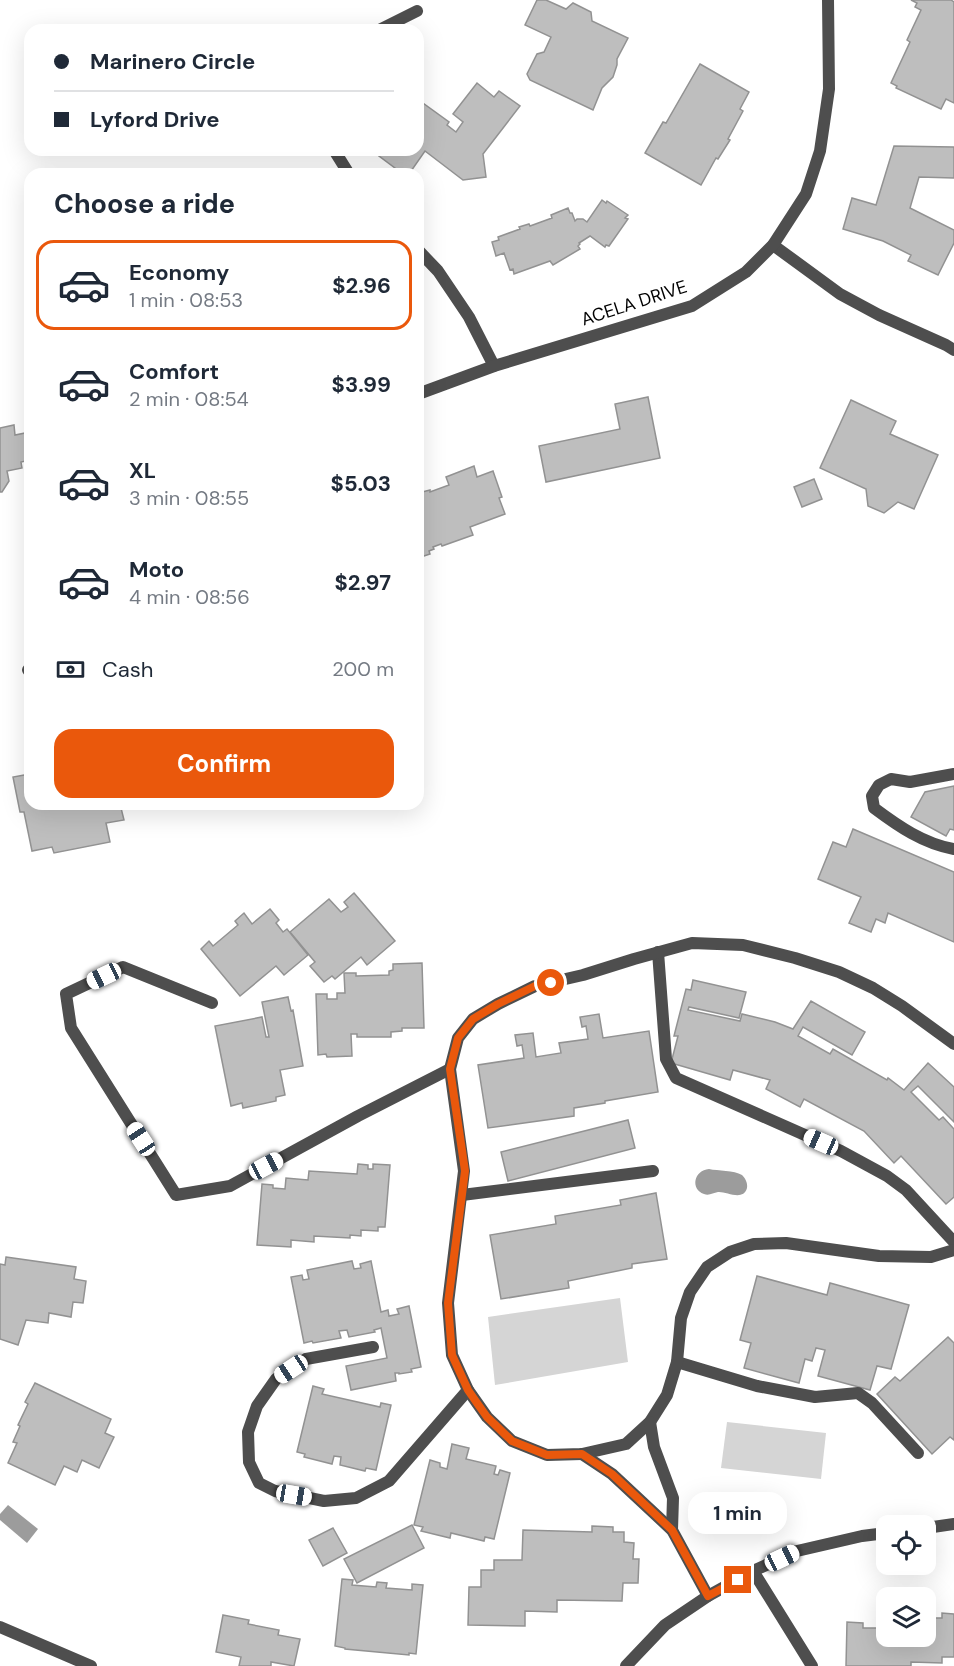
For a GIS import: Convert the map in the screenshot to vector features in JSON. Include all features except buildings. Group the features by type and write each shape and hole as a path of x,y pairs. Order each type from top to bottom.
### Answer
{"street":[{"name":"ACELA DRIVE","path":"424,391 494,366 692,306 746,272 773,245 806,194 820,152 829,89 828,0"},
{"path":"391,24 417,11"},
{"path":"773,245 840,294 954,350"},
{"path":"424,256 438,271 469,316 494,366"},
{"path":"954,774 910,782 891,779 879,785 872,796 874,808 897,826 938,846 954,849"},
{"path":"954,1044 902,1006 873,988 839,972 743,945 692,943 658,952 583,975 535,986 473,1019 458,1038 450,1069 465,1171 448,1303 452,1355 468,1390 487,1417 512,1441 547,1455 582,1454 626,1444 650,1422 667,1395 677,1362 681,1318 690,1292 707,1268 730,1252 754,1244 786,1243 879,1256 931,1257 954,1250"},
{"path":"658,952 666,1059 676,1078 842,1151 887,1176 906,1190 954,1242"},
{"path":"212,1003 123,967 66,994 71,1029 177,1195 230,1186 450,1069"},
{"path":"462,1195 653,1171"},
{"path":"374,1347 306,1359 276,1379 257,1406 248,1432 249,1462 259,1483 275,1491 324,1501 356,1498 389,1481 468,1390"},
{"path":"677,1362 757,1386 815,1397 858,1394 872,1403 918,1453"},
{"path":"650,1422 654,1447 674,1498 672,1530"},
{"path":"582,1454 612,1474 672,1530 708,1596"},
{"path":"936,1527 954,1524"},
{"path":"626,1666 664,1625 708,1596 753,1572 797,1551 876,1534"},
{"path":"753,1572 812,1666"},
{"path":"0,1627 91,1666"}],"shaded area":[{"path":"709,1169 739,1173 747,1184 745,1192 738,1195 718,1192 706,1195 700,1192 695,1184 697,1176"},
{"path":"620,1298 628,1362 495,1385 488,1317"},
{"path":"727,1422 826,1433 821,1479 721,1468"},
{"path":"8,1505 38,1529 27,1543 0,1520 0,1514"}],"route":[{"path":"551,983 535,986 498,1004 473,1019 458,1038 450,1069 465,1171 448,1303 452,1355 468,1390 477,1403 487,1417 512,1441 547,1455 582,1454 612,1474 672,1530 708,1596 738,1580"}]}
